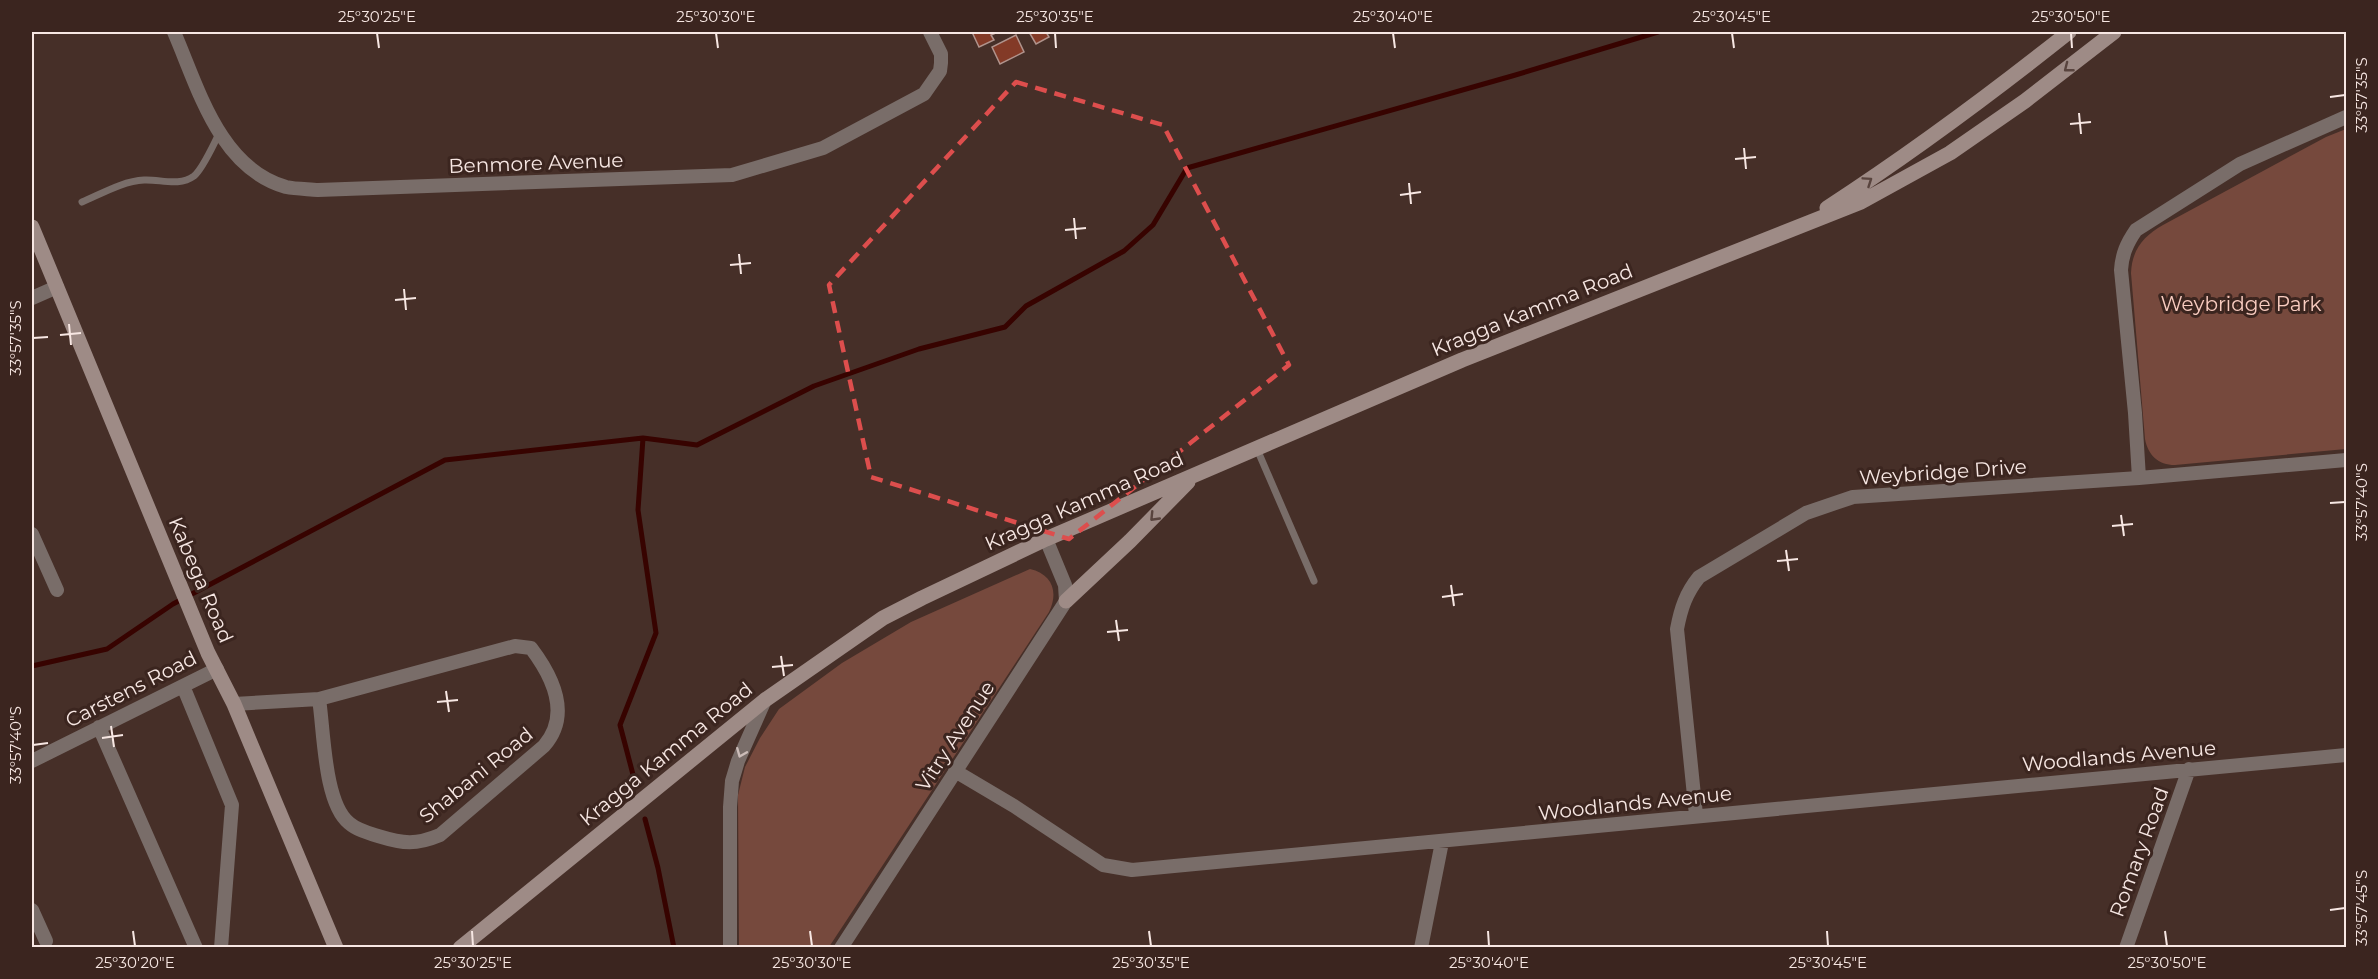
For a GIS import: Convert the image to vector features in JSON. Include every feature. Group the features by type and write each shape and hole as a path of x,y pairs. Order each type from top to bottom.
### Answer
{"main road":[{"name":"Kragga Kamma Road","path":"1801,225 1872,179 2069,32"},
{"name":"Kragga Kamma Road","path":"460,948 765,700 883,618 922,597 1046,539 1462,360 1861,202 1950,153 2025,101 2114,32"},
{"name":"Kabega Road","path":"32,227 208,653 234,704 336,948"},
{"path":"1066,601 1131,541 1195,476"}],"street":[{"name":"Benmore Avenue","path":"174,32 210,116 230,148 262,177 286,187 318,190 732,176 823,148 924,94 940,71 941,54 930,32"},
{"path":"2139,478 2121,270 2122,257 2127,243 2136,230 2240,164 2346,117"},
{"path":"32,298 57,287"},
{"name":"Weybridge Drive","path":"1696,816 1677,629 1682,605 1689,590 1699,577 1806,513 1853,497 2139,478 2346,459"},
{"path":"32,534 57,590"},
{"path":"1046,539 1065,585 1066,601"},
{"name":"Vitry Avenue","path":"841,948 1066,601"},
{"name":"Shabani Road","path":"234,704 319,699 516,646 531,648 539,659 546,671 559,712 554,735 544,746 440,835 423,842 408,844 362,831 349,823 340,813 326,765 324,727 319,699"},
{"name":"Carstens Road","path":"32,761 217,669"},
{"path":"183,686 232,806 221,948"},
{"path":"730,948 729,838 732,781 738,760 765,700"},
{"path":"99,727 196,948"},
{"name":"Woodlands Avenue","path":"955,771 1014,806 1102,865 1132,870 2346,755"},
{"name":"Romary Road","path":"2126,948 2189,769"},
{"path":"1421,948 1442,842"},
{"path":"32,910 46,941"}],"lane":[{"path":"82,202 132,182 146,179 170,183 193,177 202,166 220,132"},
{"path":"1257,449 1314,580"}],"highlighted area":[{"path":"1016,82 1163,125 1289,365 1069,539 871,477 829,285"}],"green space":[{"name":"Weybridge Park","path":"2346,129 2346,449 2175,465 2159,461 2151,454 2145,439 2131,273 2134,257 2140,244 2163,225 2326,137"},
{"path":"1030,569 1044,575 1051,585 1053,598 1049,612 829,947 739,947 738,795 745,767 779,709 842,663 911,622"}],"building":[{"path":"972,32 998,32 991,35 994,40 979,47"},
{"path":"1029,32 1046,32 1049,37 1036,44"},
{"path":"1016,35 1024,52 1000,64 992,47"}],"waterway":[{"path":"32,666 107,649 173,604 445,460 643,438 697,445 814,386 919,349 1005,327 1026,306 1124,251 1153,225 1187,168 1658,32"},
{"path":"636,786 620,725 656,633 638,510 643,438"},
{"path":"645,819 658,868 674,948"}]}
